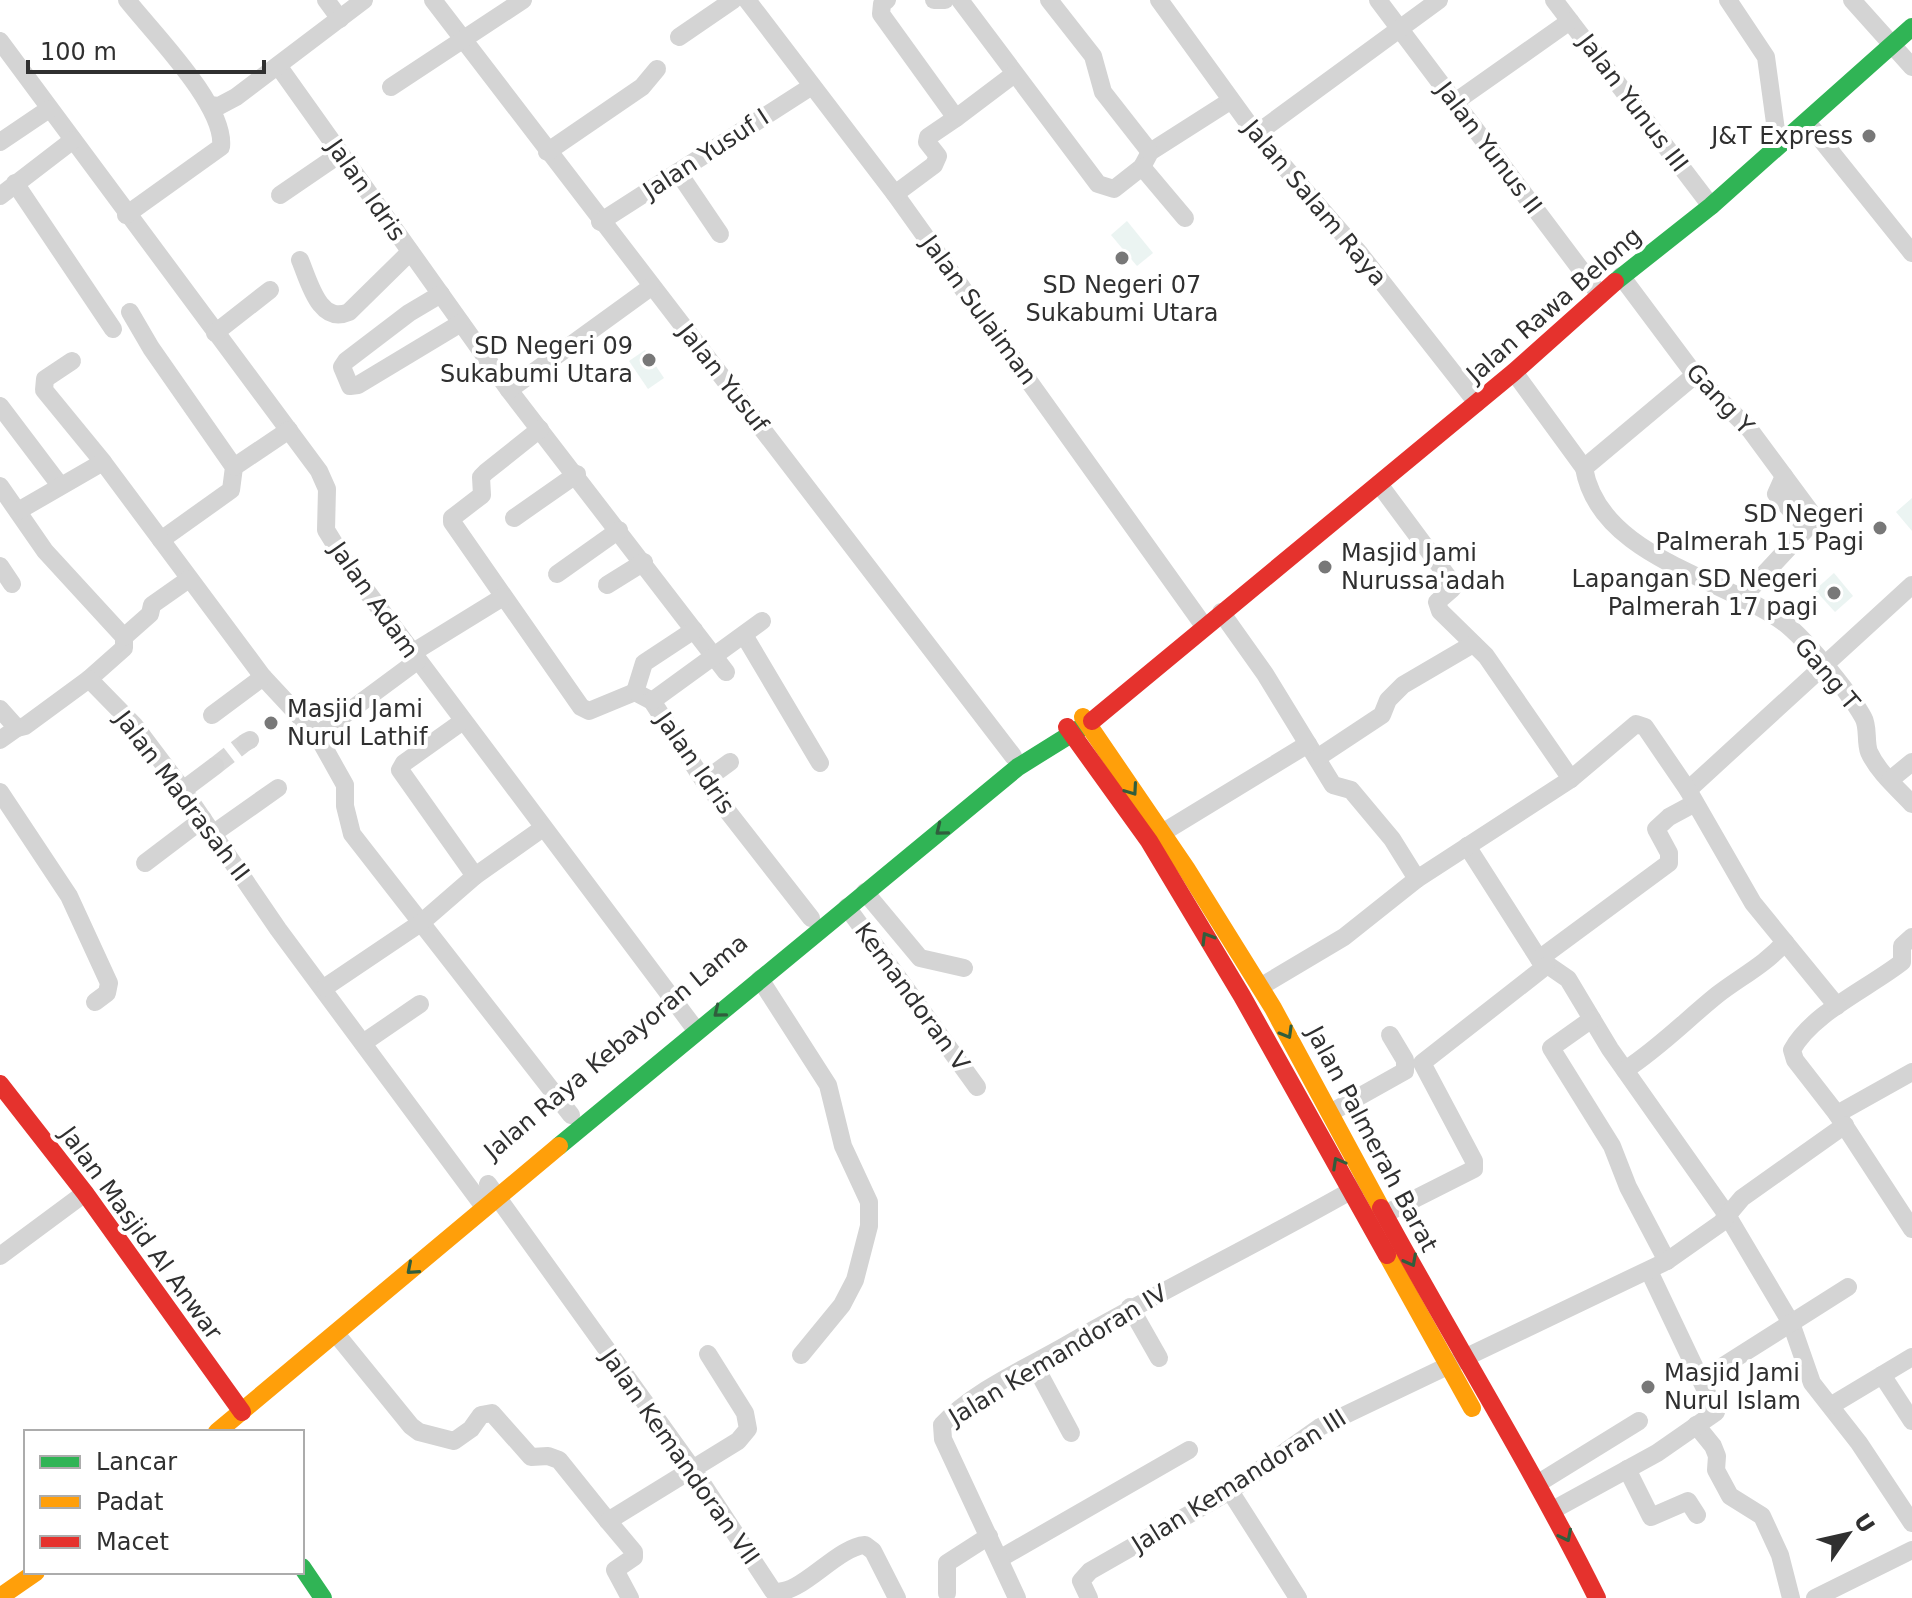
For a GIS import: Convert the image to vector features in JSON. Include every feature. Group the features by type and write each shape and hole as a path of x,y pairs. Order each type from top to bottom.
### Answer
{"main road":[{"name":"Jalan Rawa Belong","path":"1078,726 1103,709 1514,372 1621,276 1711,206 1912,27"},
{"name":"Jalan Raya Kebayoran Lama","path":"208,1430 691,1024 923,823 1013,756 1078,726"},
{"name":"Jalan Raya Kebayoran Lama","path":"486,1196 571,1115 691,1024 760,979 1018,767 1078,726"},
{"name":"Jalan Palmerah Barat","path":"1078,726 1162,833 1260,987 1330,1113 1360,1186"},
{"name":"Jalan Palmerah Barat","path":"1078,726 1360,1186 1579,1598"},
{"name":"Jalan Masjid Al Anwar","path":"0,1084 85,1193 238,1406"},
{"name":"Jalan Raya Kebayoran Lama","path":"303,1352 337,1335 346,1316"},
{"name":"Jalan Palmerah Barat","path":"1456,1364 1553,1510 1597,1598"},
{"path":"0,1574 20,1560"},
{"path":"304,1570 323,1598"},
{"path":"0,1597 33,1574"}],"street":[{"path":"126,215 221,147 220,127 209,105 127,0"},
{"path":"326,0 340,19"},
{"path":"209,105 229,102 364,0"},
{"name":"Jalan Yusuf","path":"433,0 600,222 748,407 1013,756"},
{"path":"679,37 733,0"},
{"name":"Jalan Sulaiman","path":"747,0 895,194 1204,626"},
{"path":"887,0 882,4 881,14 956,118"},
{"path":"934,0 945,0"},
{"path":"960,0 1013,75 1098,184 1114,189 1146,160 1230,101"},
{"path":"1049,0 1093,56 1103,92 1185,218"},
{"name":"Jalan Salam Raya","path":"1159,0 1256,134 1360,254 1477,403"},
{"name":"Jalan Yunus II","path":"1378,0 1600,295"},
{"path":"1256,134 1439,0"},
{"name":"Jalan Yunus III","path":"1554,0 1711,206"},
{"path":"1728,0 1766,57 1778,145"},
{"path":"1852,0 1912,67"},
{"path":"391,87 521,1"},
{"path":"1455,102 1570,21"},
{"name":"Jalan Adam","path":"0,41 126,215 319,471 327,489 326,530 330,539 691,1024"},
{"name":"Jalan Idris","path":"279,67 514,396 721,664"},
{"path":"547,152 642,87 657,69"},
{"path":"895,194 934,165 938,156 927,142 928,137 1013,75"},
{"name":"Jalan Yusuf I","path":"600,222 812,86"},
{"path":"0,142 49,109"},
{"path":"1807,122 1912,253"},
{"path":"0,196 73,140"},
{"path":"280,195 340,154"},
{"path":"678,172 720,234"},
{"path":"15,183 113,329"},
{"path":"300,260 322,306 342,315 410,252"},
{"name":"Gang Y","path":"1621,276 1695,375 1750,430 1818,522"},
{"path":"514,396 651,287"},
{"path":"215,333 270,290"},
{"path":"441,294 409,313 343,365 350,386 358,385 383,371 461,323"},
{"path":"130,312 151,348 234,467 231,490 161,540"},
{"path":"368,346 383,371"},
{"path":"72,361 45,379 44,390 103,462 263,677 317,735 345,785 345,806 352,834 571,1115"},
{"name":"Gang T","path":"1514,372 1584,468 1587,486 1608,517 1650,553 1780,620 1826,662 1863,717 1869,752 1912,804"},
{"path":"1584,468 1695,375"},
{"path":"0,406 59,484"},
{"name":"Jalan Idris","path":"540,429 481,477 482,495 452,518 503,597 581,707 589,711 597,709 635,692 652,701 704,781 811,918"},
{"path":"234,467 289,430"},
{"path":"18,511 59,484 103,462"},
{"path":"514,518 577,474"},
{"path":"1740,600 1807,528 1776,494 1784,476"},
{"path":"1379,484 1448,577 1452,589 1437,602 1440,611 1519,698 1571,779"},
{"path":"0,486 45,551 124,637 124,648 89,679 39,718 0,740"},
{"path":"557,574 619,530"},
{"path":"607,585 644,562"},
{"path":"0,566 12,584"},
{"path":"124,637 150,614 152,605 189,579"},
{"path":"1378,1218 1474,1169 1474,1161 1423,1067 1425,1058 1669,863 1669,853 1656,829 1692,797 1826,662 1912,585"},
{"path":"317,735 415,657 503,597"},
{"path":"1221,612 1336,788 1351,790 1392,839 1417,879"},
{"path":"652,701 721,664 744,635 762,621"},
{"path":"635,692 644,663 694,630"},
{"path":"744,635 820,763"},
{"path":"1162,833 1382,715 1388,700 1403,685 1473,644"},
{"path":"212,715 263,677"},
{"name":"Jalan Madrasah II","path":"89,679 134,725 363,1043 486,1196"},
{"path":"0,709 17,728"},
{"path":"463,721 404,763 400,770 475,876"},
{"path":"1260,987 1344,937 1417,879 1571,779 1636,724 1642,724 1692,797 1753,903 1837,1006"},
{"path":"704,781 730,762"},
{"path":"1890,780 1912,762"},
{"path":"183,790 215,766"},
{"path":"145,863 278,788"},
{"path":"0,792 69,896 109,983 107,993 95,1002"},
{"path":"324,988 422,922 475,876 543,828"},
{"path":"1467,846 1542,962 1568,979 1625,1070 1727,1215 1791,1323 1808,1374 1912,1523"},
{"path":"865,892 920,958 964,968"},
{"name":"Kemandoran V","path":"847,907 977,1087"},
{"path":"1912,937 1902,946 1902,962 1837,1006 1792,1050 1795,1060 1841,1120 1912,1229"},
{"path":"1625,1070 1650,1054 1719,993 1763,963 1785,942"},
{"path":"760,979 823,1073 833,1100 843,1146 869,1202 869,1226 855,1280 842,1305 801,1355"},
{"path":"363,1043 420,1004"},
{"path":"1592,1019 1551,1048 1612,1146 1628,1187 1667,1261"},
{"path":"1330,1113 1405,1071 1405,1060 1390,1035"},
{"name":"Jalan Kemandoran III","path":"1089,1598 1081,1581 1084,1575 1230,1491 1320,1427 1667,1261 1841,1120 1912,1072"},
{"name":"Jalan Kemandoran IV","path":"1017,1598 943,1439 942,1425 1034,1364 1130,1307 1252,1246 1360,1186"},
{"path":"0,1256 85,1193"},
{"name":"Jalan Kemandoran VII","path":"486,1196 692,1468 773,1591 780,1593 792,1589 853,1547 865,1545 873,1551 893,1596"},
{"path":"1553,1510 1627,1469 1716,1412 1649,1271"},
{"path":"1701,1380 1848,1287"},
{"path":"1130,1307 1159,1358"},
{"path":"337,1335 419,1432 454,1441 471,1429 481,1415 492,1413 531,1457 548,1456 559,1460 634,1552 634,1557 615,1570 630,1598"},
{"path":"608,1521 738,1441 748,1429 745,1413 708,1354"},
{"path":"1832,1405 1912,1357"},
{"path":"1034,1364 1071,1433"},
{"path":"1882,1375 1912,1421"},
{"path":"1537,1484 1639,1421"},
{"path":"1696,1425 1713,1446 1717,1456 1716,1470 1730,1496 1762,1516 1780,1555 1791,1598"},
{"path":"1001,1558 1189,1450"},
{"path":"1627,1469 1651,1517 1688,1501 1697,1515"},
{"path":"1230,1491 1298,1598"},
{"path":"947,1593 947,1563 989,1536"},
{"path":"1815,1598 1912,1550"}],"shaded area":[{"path":"1127,221 1153,253 1137,266 1111,235"},
{"path":"645,350 664,378 648,389 629,361"},
{"path":"1912,498 1912,531 1896,512"},
{"name":"Lapangan SD Negeri Palmerah 17 pagi","path":"1834,573 1853,596 1835,612 1815,590"}],"tunnel":[{"path":"215,766 246,742"}],"traffic: fast":[{"path":"1615,282 1711,206 1912,27"},
{"path":"559,1146 1018,767 1092,721"},
{"path":"304,1570 323,1598"}],"traffic: slow":[{"path":"1083,717 1186,868 1273,1008 1381,1208"},
{"path":"219,1430 559,1146"},
{"path":"1387,1255 1472,1408"},
{"path":"0,1597 33,1574"}],"traffic: jam":[{"path":"1092,721 1514,372 1615,282"},
{"path":"1067,727 1149,841 1242,996 1387,1255"},
{"path":"0,1084 85,1193 242,1412"},
{"path":"1381,1208 1545,1499 1597,1598"}],"place":[{"name":"J&T Express","path":"1869,136"},
{"name":"SD Negeri 07 Sukabumi Utara","path":"1122,258"},
{"name":"SD Negeri 09 Sukabumi Utara","path":"649,360"},
{"name":"SD Negeri Palmerah 15 Pagi","path":"1880,528"},
{"name":"Masjid Jami Nurussa'adah","path":"1325,567"},
{"name":"Lapangan SD Negeri Palmerah 17 pagi","path":"1834,593"},
{"name":"Masjid Jami Nurul Lathif","path":"271,723"},
{"name":"Masjid Jami Nurul Islam","path":"1648,1387"}]}
